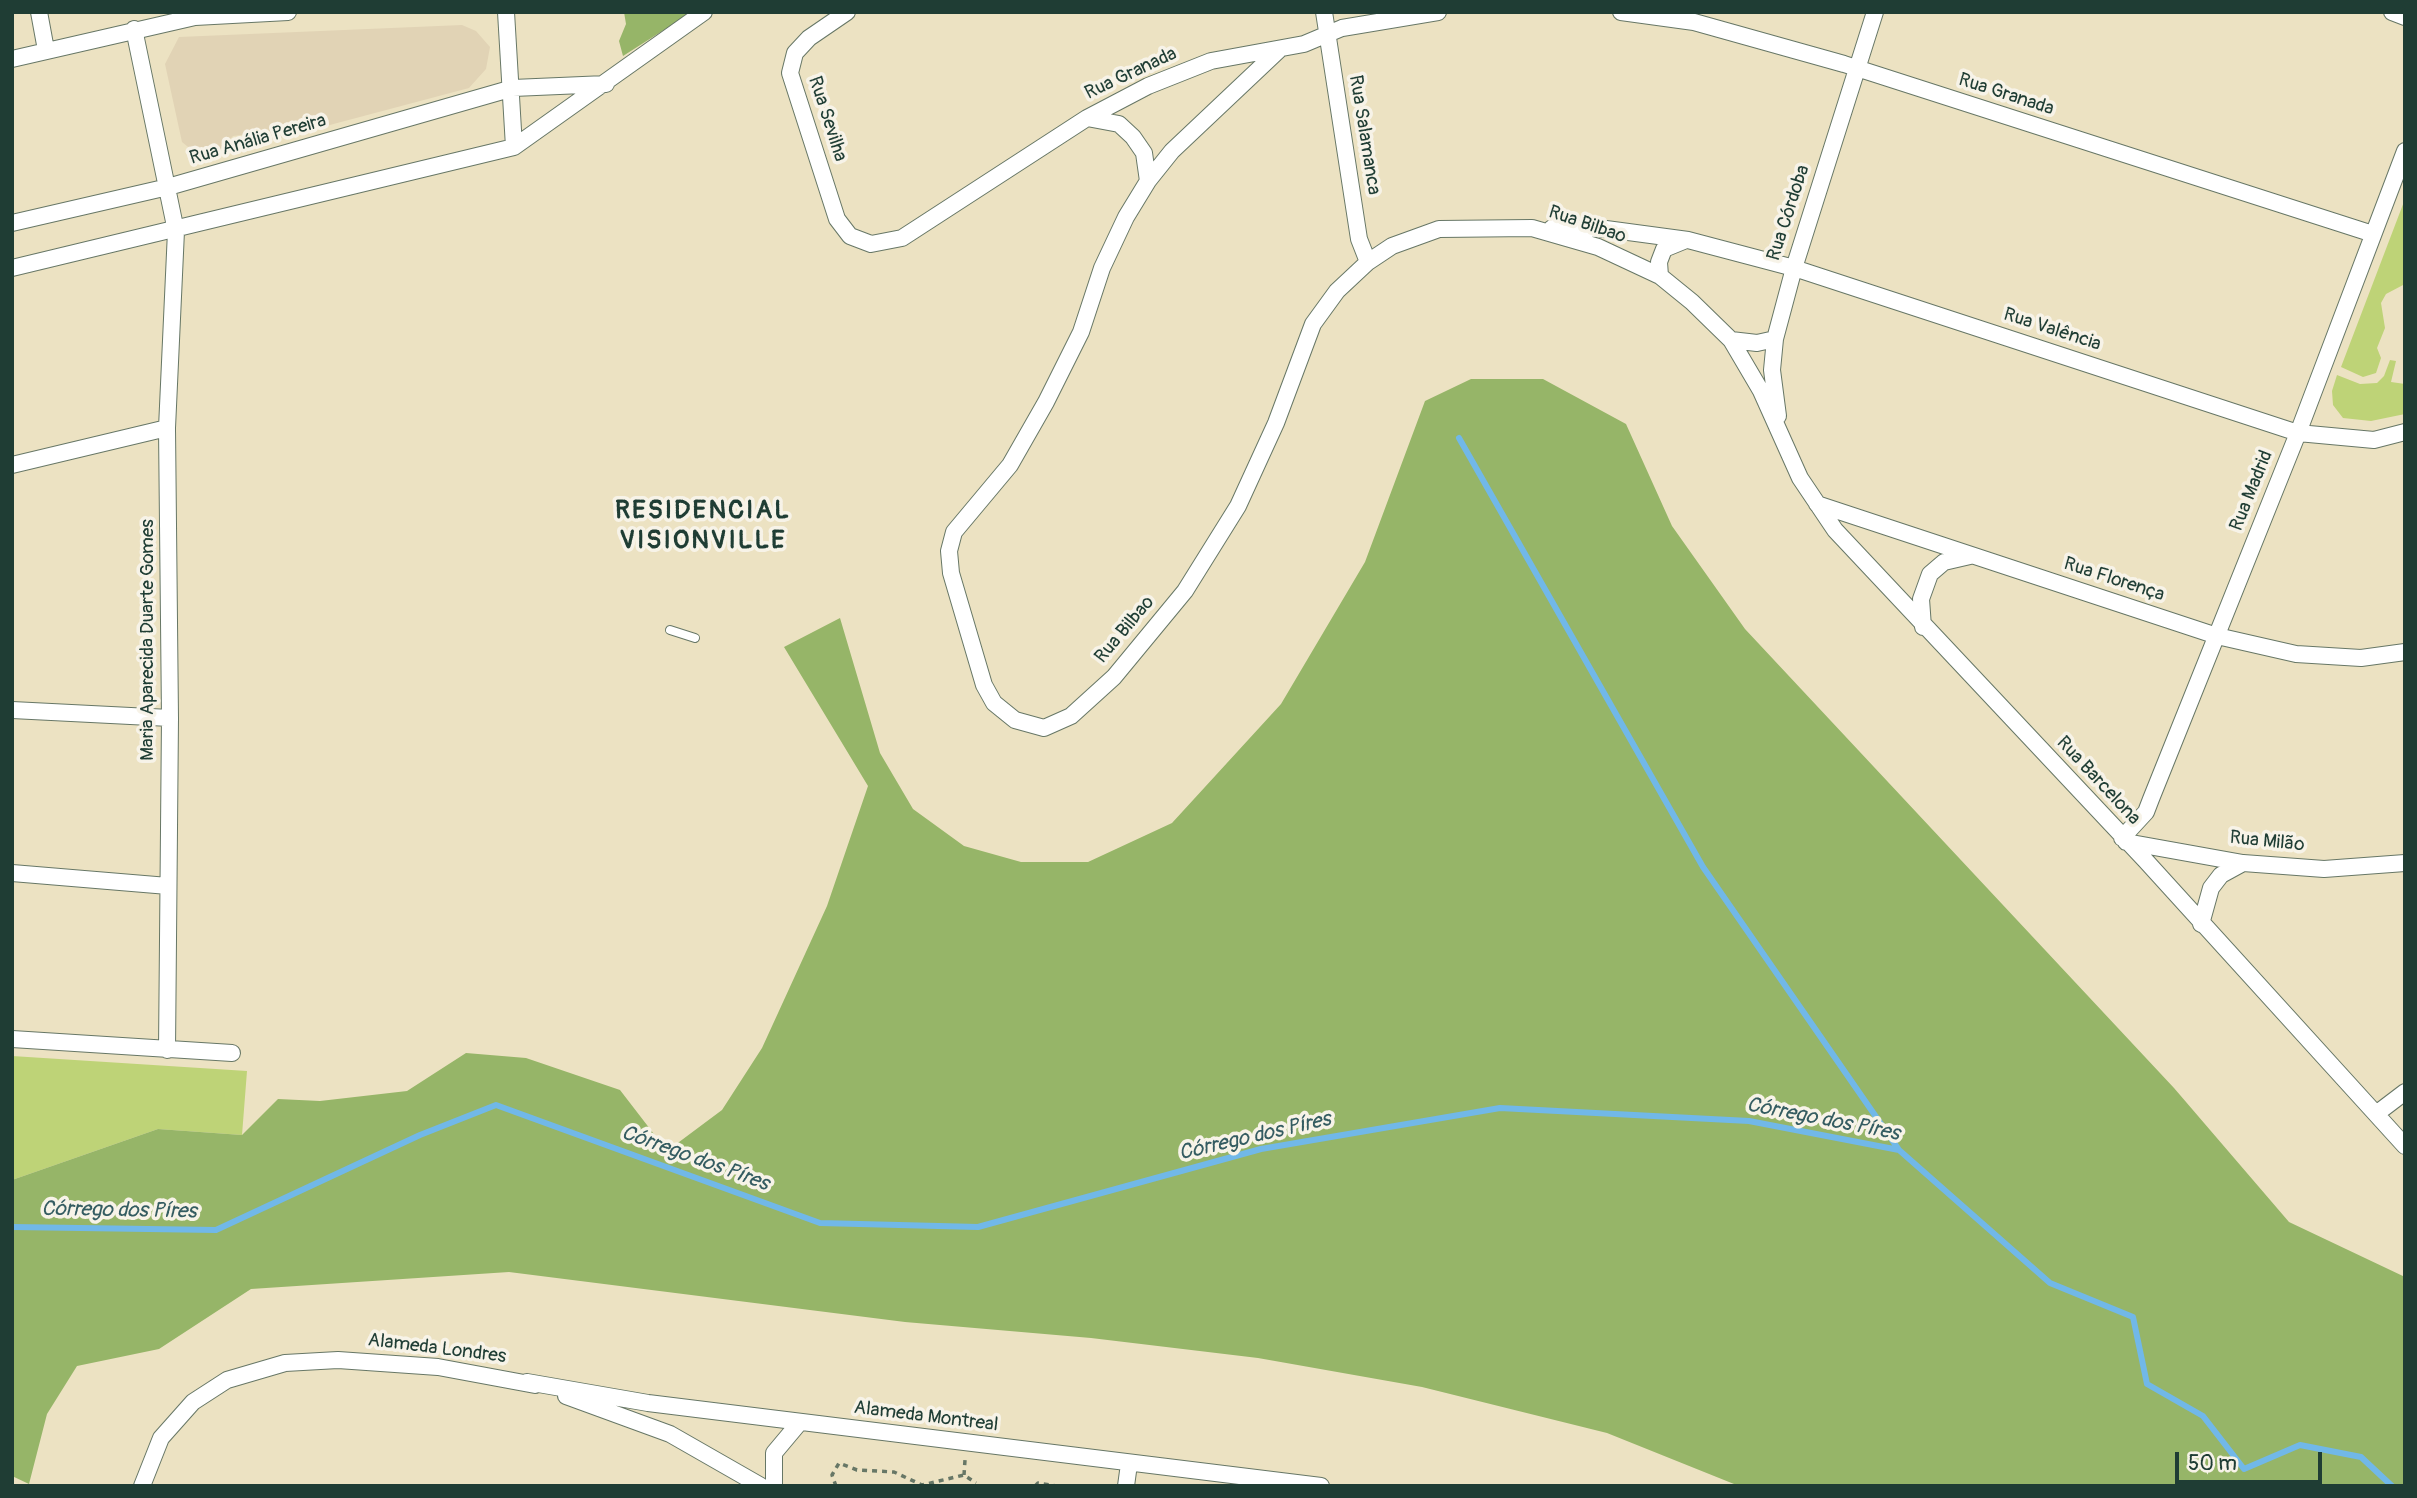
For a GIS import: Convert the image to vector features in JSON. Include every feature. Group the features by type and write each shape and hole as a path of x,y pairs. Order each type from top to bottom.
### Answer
{"street":[{"path":"39,12 46,50"},
{"path":"12,58 195,17 288,12"},
{"path":"506,12 513,88 514,147"},
{"path":"12,268 514,147 704,12"},
{"name":"Rua Sevilha","path":"847,12 809,38 794,53 790,73 838,219 849,236 871,244"},
{"name":"Rua Salamanca","path":"1324,12 1359,239 1368,262"},
{"name":"Rua Granada","path":"871,244 902,238 1087,118 1148,86 1212,61 1280,49 1342,28 1438,12"},
{"name":"Rua Granada","path":"1620,12 1694,22 1858,68 2373,234"},
{"name":"Rua Córdoba","path":"1780,432 1772,370 1775,339 1794,268 1875,12"},
{"path":"2392,12 2405,17"},
{"name":"Maria Aparecida Duarte Gomes","path":"134,29 176,230 167,428 170,719 167,1050"},
{"name":"Rua Bilbao","path":"1280,49 1181,142 1148,181 1106,258 1081,332 1046,402 1010,465 954,532 949,551 951,573 984,685 995,703 1015,720 1044,728 1071,716 1114,677 1185,591 1238,506 1276,423 1313,324 1337,292 1368,262 1392,246 1439,229 1532,228 1598,247 1660,276 1692,302 1731,341 1780,432"},
{"name":"Rua Anália Pereira","path":"12,223 168,187 513,88 606,84"},
{"path":"1087,118 1119,124 1133,136 1144,153 1148,181"},
{"name":"Rua Madrid","path":"2124,840 2146,812 2298,433 2405,151"},
{"name":"Rua Valência","path":"1532,228 1606,229 1688,240 1794,268 2298,433 2374,440 2405,432"},
{"path":"1660,276 1659,262 1664,249 1688,240"},
{"path":"1731,341 1757,343 1775,339"},
{"path":"12,465 167,428"},
{"name":"Rua Barcelona","path":"1780,432 1800,478 1835,530 2405,1146"},
{"name":"Rua Florença","path":"1817,504 2217,636 2296,654 2361,657 2405,652"},
{"path":"1923,627 1921,599 1930,574 1944,562 1973,555"},
{"path":"12,710 170,719"},
{"name":"Rua Milão","path":"2124,840 2243,863 2324,869 2405,863"},
{"path":"2202,924 2211,888 2221,875 2243,863"},
{"path":"12,873 168,886"},
{"path":"12,1039 232,1053"},
{"path":"2376,1114 2405,1092"},
{"name":"Alameda Londres","path":"142,1486 161,1438 193,1402 227,1380 285,1363 338,1360 438,1367 527,1382 670,1434 761,1486"},
{"name":"Alameda Montreal","path":"527,1382 648,1403 1321,1486"},
{"path":"774,1486 774,1453 800,1422"},
{"path":"1126,1486 1129,1464"}],"lane":[{"path":"670,630 695,638"}],"path":[{"path":"836,1486 832,1475 839,1463 857,1470 894,1472 922,1485 964,1475 976,1483"},
{"path":"1035,1486 1038,1483 1056,1486"}],"shaded area":[{"path":"462,25 476,31 490,47 486,69 469,88 262,143 249,134 233,136 219,151 198,155 182,142 165,64 179,37"}],"green space":[{"path":"624,12 692,12 623,56 619,41 626,24"},
{"path":"2405,199 2405,284 2386,294 2381,303 2385,328 2377,348 2381,358 2376,373 2363,377 2341,367"},
{"path":"2390,360 2396,361 2391,382 2405,384 2405,414 2371,421 2343,418 2333,405 2332,391 2337,375 2360,384 2377,383 2384,376"},
{"path":"1471,379 1543,379 1626,424 1672,526 1745,629 2174,1088 2289,1222 2405,1277 2405,1486 1739,1486 1607,1433 1422,1387 1258,1358 1091,1338 905,1322 509,1272 251,1289 159,1349 77,1366 47,1414 29,1484 12,1476 12,1180 158,1129 242,1135 278,1099 320,1101 407,1091 466,1053 526,1058 620,1090 667,1151 722,1110 762,1048 827,906 868,786 784,647 840,618 880,753 913,809 964,846 1021,862 1088,862 1172,823 1281,704 1365,562 1425,401"},
{"path":"12,1056 247,1071 242,1135 158,1129 12,1180"}],"waterway":[{"path":"1459,438 1703,867 1899,1150"},
{"name":"Córrego dos Píres","path":"12,1227 216,1230 420,1135 496,1105 820,1223 978,1227 1261,1149 1500,1108 1749,1121 1899,1150 2050,1283 2133,1317 2147,1384 2203,1416 2244,1469 2300,1445 2361,1457 2392,1486"}],"district":[{"name":"RESIDENCIAL VISIONVILLE","path":"703,526"}]}
